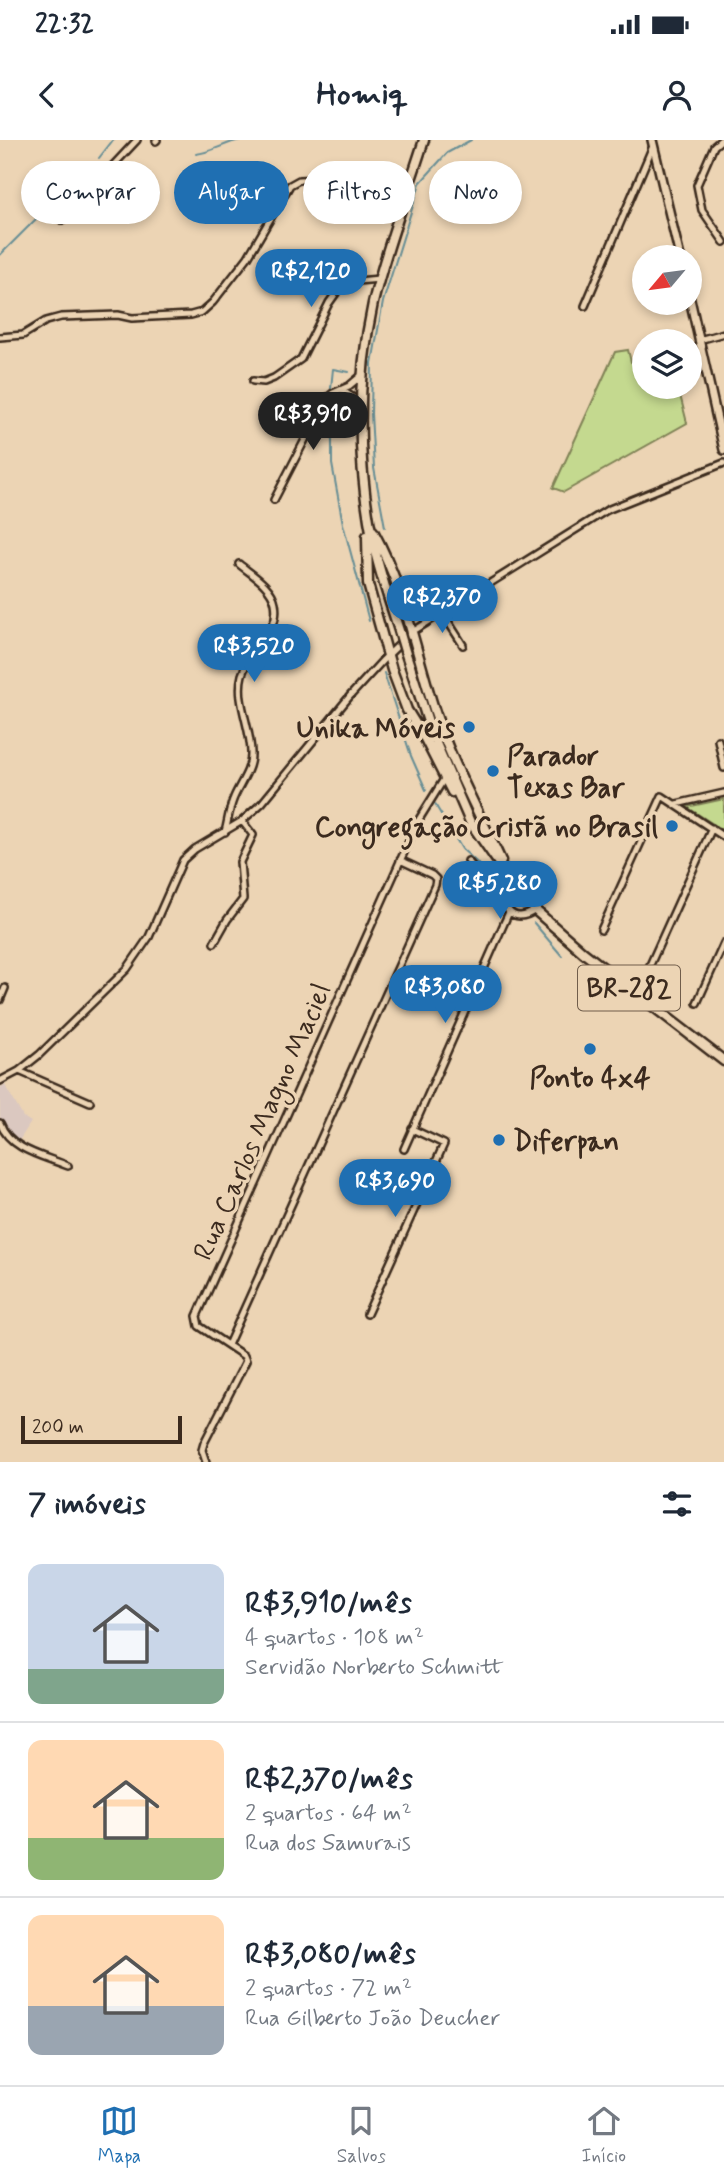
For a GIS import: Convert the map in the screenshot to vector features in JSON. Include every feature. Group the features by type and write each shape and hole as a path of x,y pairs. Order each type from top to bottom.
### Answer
{"highway":[{"name":"BR-282","path":"415,169 424,140"},
{"name":"BR-282","path":"397,224 379,279 368,329 359,409 370,526 380,570 432,734 470,822 512,882 536,910 584,953 724,1061"},
{"path":"366,489 364,516 369,545 368,584 375,614 407,710 470,822"},
{"path":"370,526 395,575 434,710 452,757 512,882"}],"main road":[{"path":"653,143 677,245"},
{"path":"702,353 724,450"}],"street":[{"path":"117,161 137,140"},
{"path":"723,140 714,146 697,184 702,210 724,242"},
{"path":"585,306 653,143"},
{"path":"0,337 23,335 46,321 61,317 118,315 132,318 197,314 213,302 248,257 277,205 293,183 303,180"},
{"path":"253,381 270,380 297,363 341,286 379,279"},
{"path":"702,339 724,333"},
{"path":"274,500 326,399 362,375"},
{"path":"342,390 352,397 359,409"},
{"path":"0,1081 19,1071 39,1055 127,969 149,937 183,860 195,849 242,821 262,803 339,709 388,654 412,632 607,510 724,463"},
{"path":"225,832 232,802 251,761 242,695 243,673 253,654 271,631 275,620 275,602 271,593 239,564"},
{"path":"442,612 463,645"},
{"path":"718,740 724,768"},
{"name":"Rua Carlos Magno Maciel","path":"206,1462 202,1450 204,1443 246,1361 244,1356 199,1326 197,1316 400,860 427,803 444,779"},
{"path":"675,804 724,793"},
{"path":"601,930 662,796 724,836"},
{"path":"214,943 243,899 240,862 253,835 242,821"},
{"path":"650,965 712,828"},
{"path":"228,1345 435,885 436,879 432,875 400,860"},
{"path":"468,861 509,912 519,917 536,910"},
{"path":"404,1149 509,912 505,901 512,882"},
{"path":"697,1003 724,943"},
{"path":"0,1000 5,988"},
{"path":"19,1071 90,1102"},
{"path":"0,1123 5,1135 14,1143 68,1166"},
{"path":"367,1314 444,1144 412,1129"}],"shaded area":[{"path":"5,1085 23,1117 31,1122 17,1144 6,1134 0,1117 0,1087"}],"green space":[{"path":"628,350 632,362 632,399 681,399 687,423 564,492 553,488 615,352"},
{"path":"724,799 724,831 687,807"}],"waterway":[{"path":"99,158 113,140"},
{"path":"196,154 240,140"},
{"path":"385,527 374,468 371,414 372,363 383,302 420,183 447,153 471,140"},
{"path":"0,255 31,224"},
{"path":"331,388 333,369 349,372"},
{"path":"332,398 332,464 343,524 369,621"},
{"path":"384,673 411,756 426,790"},
{"path":"433,801 462,849 500,888"},
{"path":"534,923 562,956"}],"place":[{"name":"Unika Móveis","path":"469,727"},
{"name":"Parador Texas Bar","path":"493,771"},
{"name":"Congregação Cristã no Brasil","path":"672,826"},
{"name":"Ponto 4x4","path":"590,1049"},
{"name":"Diferpan","path":"499,1140"}]}
